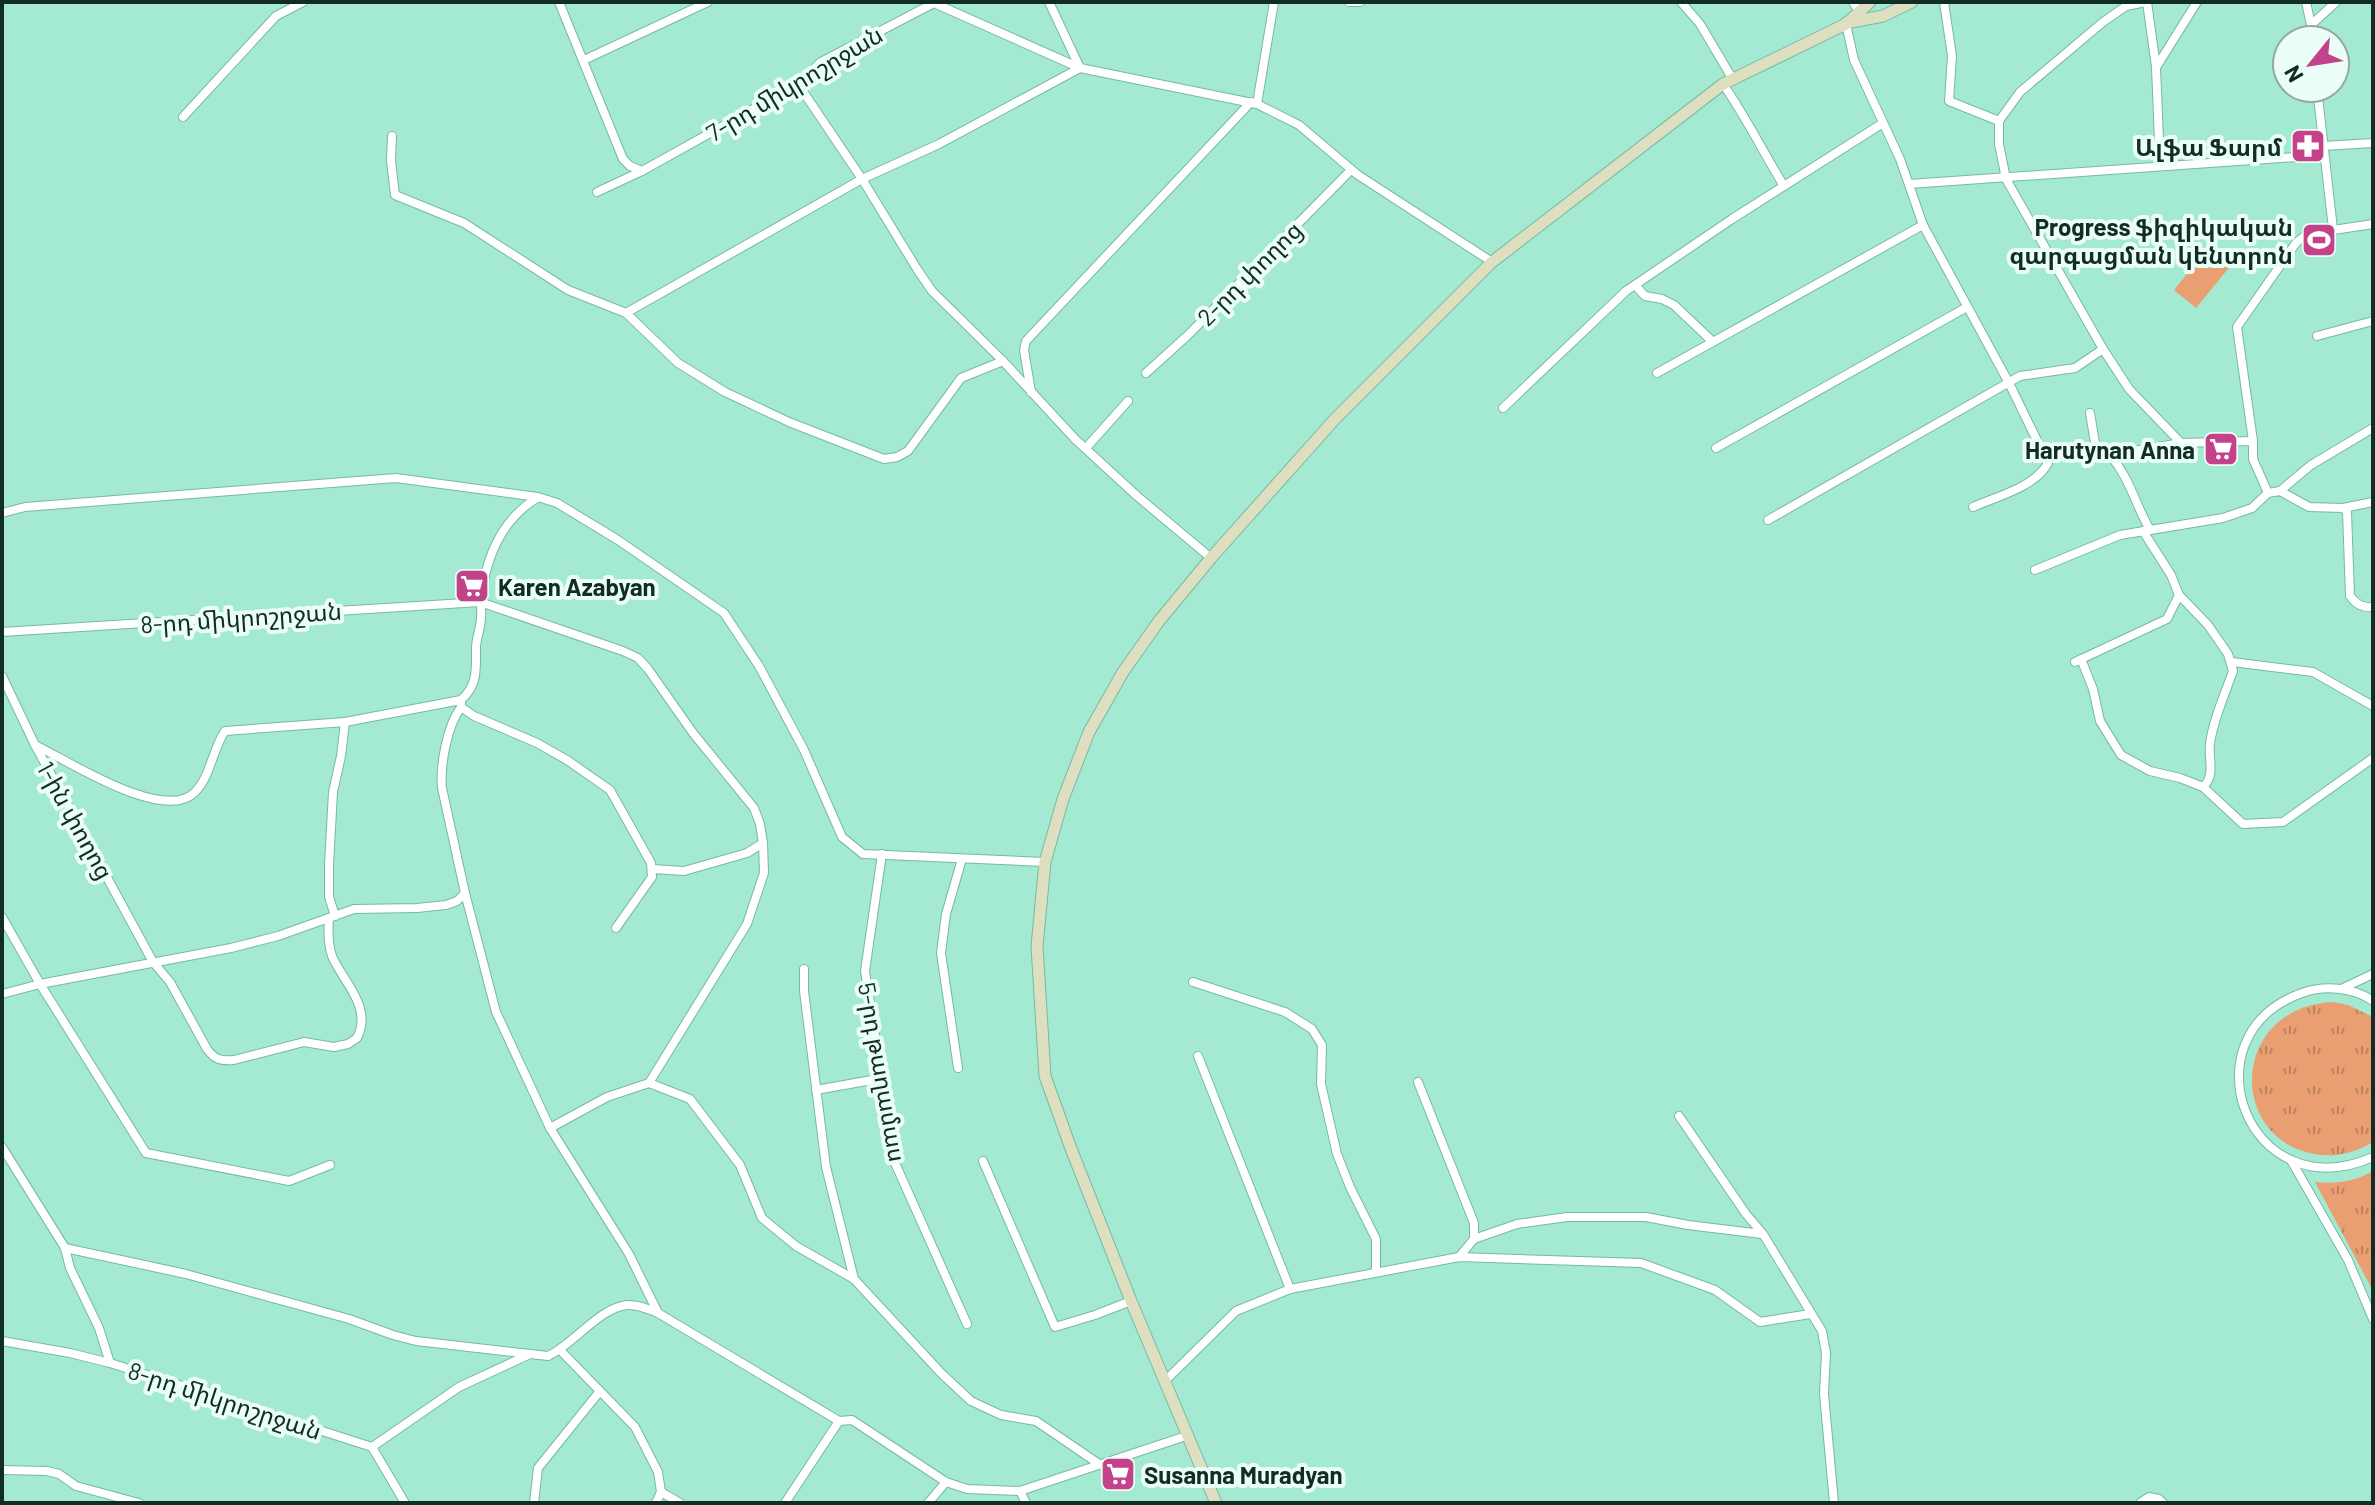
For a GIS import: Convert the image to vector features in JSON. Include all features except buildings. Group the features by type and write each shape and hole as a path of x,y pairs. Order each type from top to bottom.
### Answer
{"main road":[{"path":"1216,1503 1131,1301 1045,1076 1037,946 1045,862 1063,799 1089,732 1123,672 1159,621 1211,558 1334,420 1492,262 1728,81 1846,24 1870,2"},
{"path":"1859,11 1883,16 1912,2"}],"street":[{"path":"183,117 276,16 303,2"},
{"path":"559,2 623,159 642,171"},
{"path":"584,60 708,2"},
{"name":"7-րդ միկրոշրջան","path":"597,192 642,171 798,84 821,62 933,2 1080,68 1254,103 1299,125 1351,170 1492,262"},
{"path":"626,313 862,179 939,144 1080,68 1049,2"},
{"path":"1032,394 1024,350 1026,341 1254,103 1274,2"},
{"path":"1349,2 1360,2"},
{"path":"1681,2 1700,24 1756,143 1784,186"},
{"path":"1944,2 1952,56 1949,101 1999,121"},
{"path":"2160,166 2156,67 2146,2 2126,6 2103,22 2020,92 1999,121 1999,144 2006,179 2129,389 2181,443"},
{"path":"2156,67 2197,2"},
{"path":"2306,2 2311,24"},
{"path":"2312,24 2336,2"},
{"path":"1846,24 1854,60 1900,159 1923,225 2009,383 2048,463 2028,483 1973,507"},
{"path":"798,84 932,291 1086,448 1211,558"},
{"path":"2319,104 2333,229"},
{"path":"1503,408 1635,285 1883,123"},
{"path":"392,136 395,195 464,223 568,290 626,313 678,363 725,392 789,422 884,459 908,451 961,378 1003,361"},
{"path":"1909,184 2160,166 2324,151 2373,143"},
{"name":"2-րդ փողոց","path":"1146,373 1187,336 1351,170"},
{"path":"2268,493 2253,459 2237,327 2296,243 2307,234 2373,224"},
{"path":"1657,373 1923,225"},
{"path":"1635,285 1645,296 1674,305 1713,342"},
{"path":"1716,448 1967,307"},
{"path":"2317,336 2373,321"},
{"path":"1768,520 2020,376 2075,368 2103,349"},
{"path":"1086,448 1128,401"},
{"path":"2090,413 2096,449 2110,455 2131,485 2146,530 2179,595 2208,625 2232,662 2233,671 2209,745 2211,775 2203,787"},
{"path":"2035,570 2120,535 2223,518 2252,508 2268,493 2280,491 2311,465 2373,428"},
{"path":"2110,455 2181,443 2253,441"},
{"path":"2,513 25,507 396,478 538,497 557,503 682,582 724,613 759,666 804,750 842,837 863,854 1045,862"},
{"path":"2280,491 2309,507 2343,508 2373,502"},
{"path":"538,497 514,515 496,542 485,573 475,680 451,726 441,780 465,893 496,1012 550,1128 629,1254 658,1313"},
{"path":"2343,508 2347,512 2350,596 2365,608 2373,607"},
{"path":"2179,595 2167,619 2078,660 2093,689 2100,721 2121,755 2150,771 2203,787 2243,824 2283,822 2373,758"},
{"path":"480,602 638,658 754,808 760,824 764,873 747,924 649,1083"},
{"name":"8-րդ միկրոշրջան","path":"2,632 480,602"},
{"path":"2232,662 2313,672 2373,706"},
{"name":"1-ին փողոց","path":"2,676 35,745 153,962 170,982 207,1049 219,1060 234,1060 304,1042 334,1047 355,1040 360,1033 360,1006 332,956 328,928 332,917"},
{"path":"35,745 91,776 134,793 159,800 181,801 196,792 204,781 217,743 225,731 345,722 461,704"},
{"path":"461,704 474,716 537,743 567,760 610,790 652,869 652,877 616,928"},
{"path":"332,917 329,865 333,792 345,722"},
{"path":"652,869 684,871 747,853 763,843"},
{"name":"5-րդ թաղամաս","path":"882,854 865,971 895,1163 967,1324"},
{"path":"958,1068 941,953 946,914 962,859"},
{"path":"2,994 278,936 354,909 446,905 457,901 465,893"},
{"path":"2,917 40,984 146,1153 289,1181 330,1165"},
{"path":"804,969 804,991 826,1167 854,1279"},
{"path":"2341,989 2373,974"},
{"path":"1193,982 1285,1012 1312,1029 1322,1045 1321,1084 1337,1154 1376,1239 1376,1272"},
{"path":"2373,1001 2341,989 2313,989 2286,999 2263,1016 2247,1040 2239,1067 2240,1096 2250,1123 2268,1145 2292,1161 2312,1168 2333,1169 2373,1157"},
{"path":"1198,1056 1290,1289"},
{"path":"816,1090 872,1080 881,1073"},
{"path":"1418,1082 1446,1156 1464,1193 1474,1223 1474,1239"},
{"path":"550,1128 607,1097 649,1083 690,1099 740,1165 762,1218 796,1246 854,1279 971,1401 1001,1415 1036,1421 1099,1464"},
{"path":"1679,1116 1763,1234 1822,1331 1826,1353 1824,1394 1834,1503"},
{"name":"8-րդ միկրոշրջան","path":"2,1147 65,1248 73,1274 97,1322 110,1363 372,1447"},
{"path":"983,1161 1055,1327 1131,1301"},
{"path":"2292,1161 2348,1260 2373,1319"},
{"path":"1459,1257 1474,1239 1517,1224 1567,1217 1646,1217 1763,1234"},
{"path":"65,1248 186,1274 416,1341 548,1356 605,1314 626,1305 642,1306 839,1421 852,1420 946,1482 967,1489 1020,1491 1189,1435"},
{"path":"1165,1381 1236,1311 1290,1289 1459,1257 1641,1263 1715,1290 1760,1322 1810,1314"},
{"path":"2,1341 110,1363"},
{"path":"560,1350 635,1427 658,1472 661,1492 656,1503"},
{"path":"405,1503 372,1447 459,1387 530,1354"},
{"path":"534,1503 538,1468 600,1391"},
{"path":"785,1503 839,1421"},
{"path":"2,1470 47,1471 59,1474 76,1486 139,1503"},
{"path":"928,1503 946,1482"},
{"path":"1020,1491 1026,1503"},
{"path":"661,1492 680,1503"},
{"path":"2140,1503 2149,1497 2163,1503"}],"green space":[{"path":"2210,246 2232,264 2196,308 2174,290"},
{"path":"2333,1002 2348,1005 2373,1017 2373,1142 2345,1154 2322,1155 2285,1143 2266,1124 2254,1100 2252,1074 2259,1048 2275,1025 2299,1009"},
{"path":"2373,1171 2373,1291 2315,1182 2345,1181"}],"place":[{"name":"Ալֆա Ֆարմ","path":"2308,146"},
{"name":"Progress ֆիզիկական զարգացման կենտրոն","path":"2319,240"},
{"name":"Harutynan Anna","path":"2221,449"},
{"name":"Karen Azabyan","path":"472,586"},
{"name":"Susanna Muradyan","path":"1118,1474"}]}
